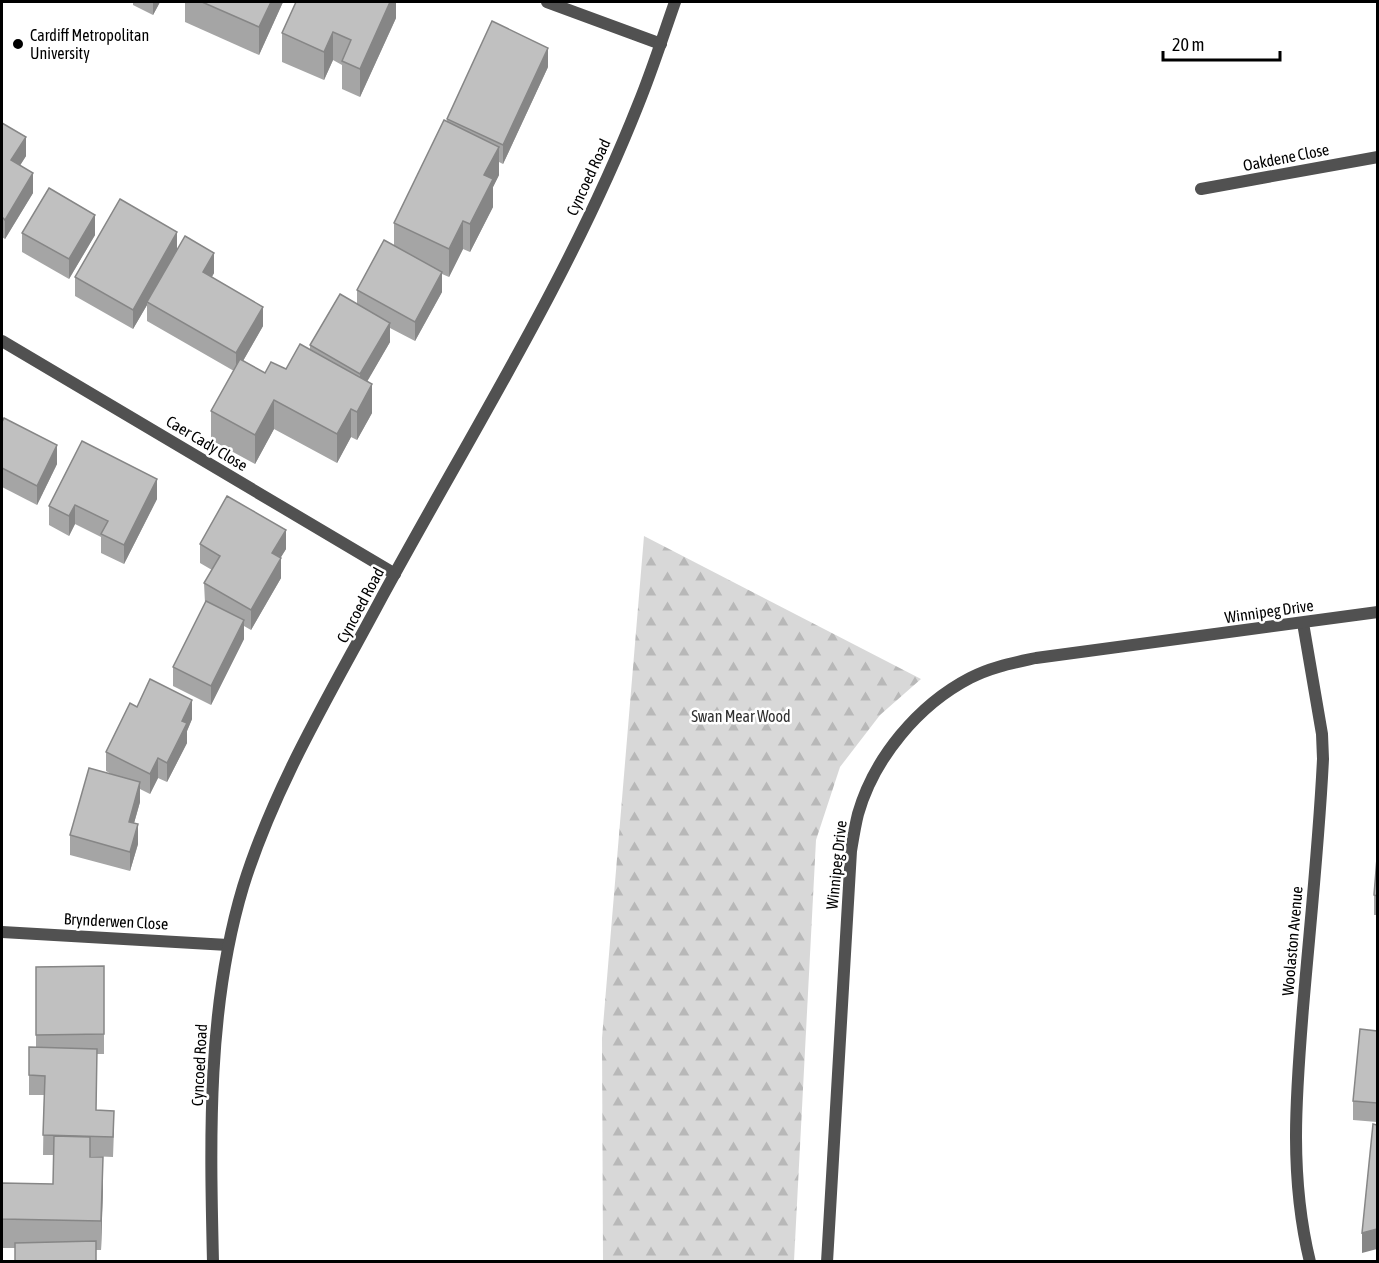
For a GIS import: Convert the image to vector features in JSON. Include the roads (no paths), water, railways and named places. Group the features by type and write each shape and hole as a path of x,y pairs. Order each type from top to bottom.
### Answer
{"street":[{"path":"547,2 660,45"},
{"name":"Cyncoed Road","path":"213,1262 211,1182 218,1016 228,945 243,890 269,813 587,219 638,106 675,2"},
{"name":"Oakdene Close","path":"1201,189 1377,157"},
{"name":"Caer Cady Close","path":"2,341 395,574"},
{"name":"Winnipeg Drive","path":"827,1262 851,851 858,814 871,781 890,748 913,721 942,697 969,678 1001,665 1036,658 1377,612"},
{"name":"Woolaston Avenue","path":"1303,623 1322,734 1323,759 1294,1119 1298,1191 1304,1238 1310,1262"},
{"name":"Brynderwen Close","path":"2,932 228,945"}],"place":[{"name":"Cardiff Metropolitan University","path":"18,44"}],"park label":[{"name":"Swan Mear Wood","path":"741,716"}]}
